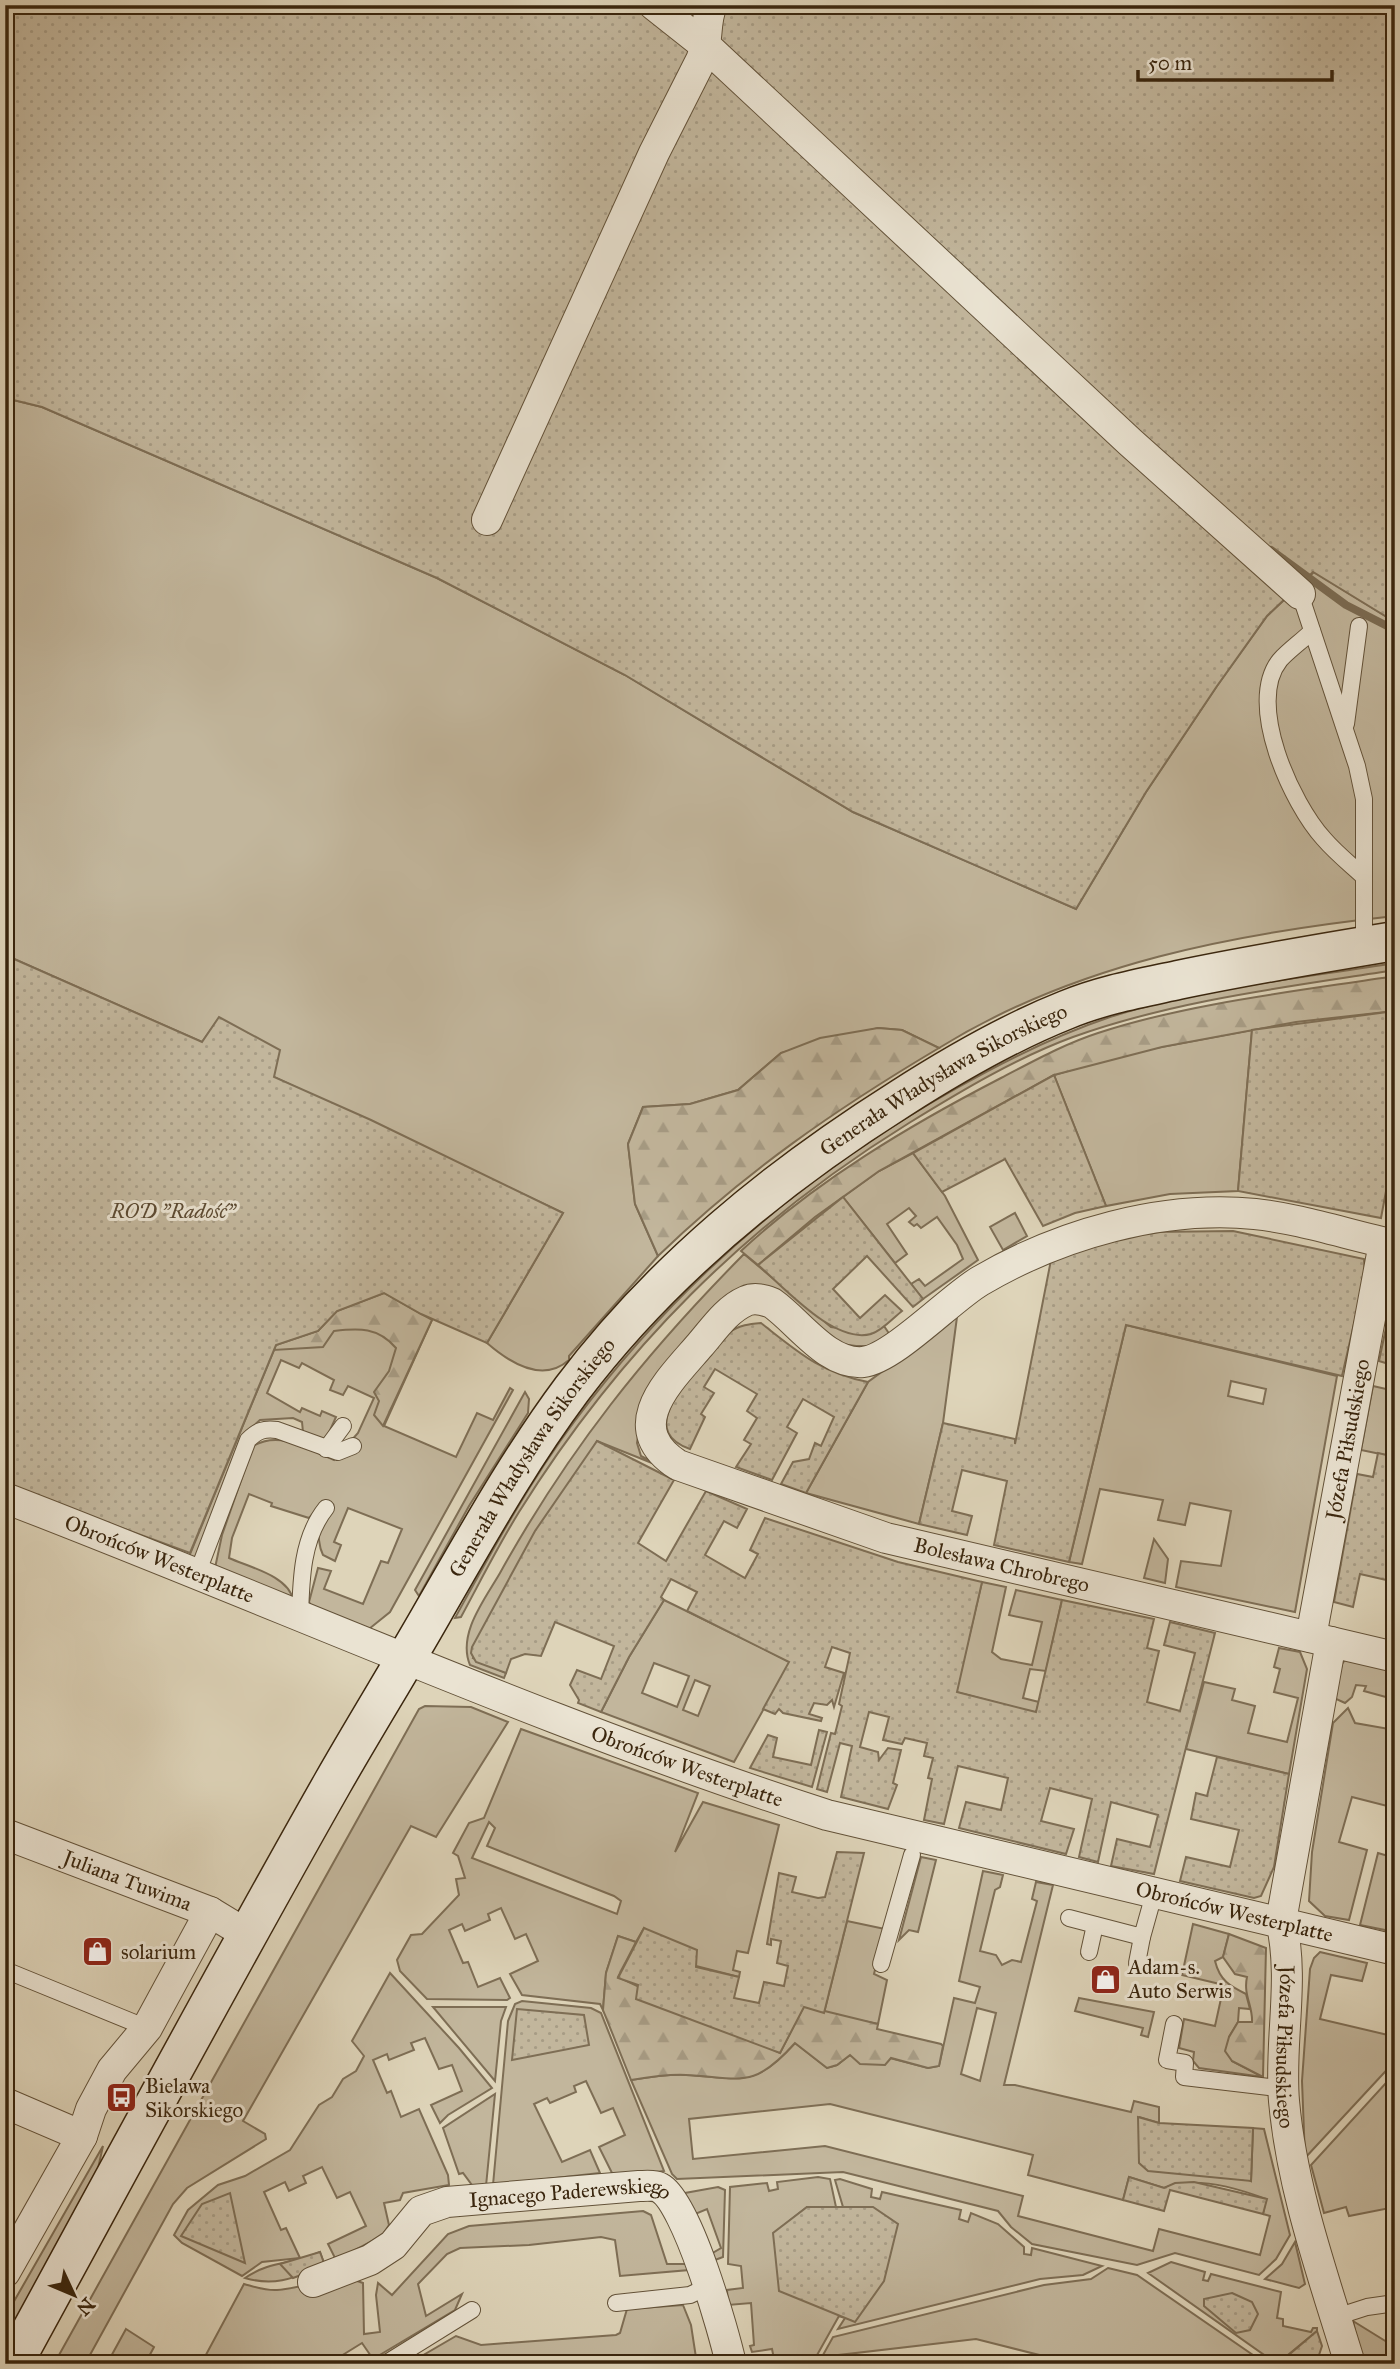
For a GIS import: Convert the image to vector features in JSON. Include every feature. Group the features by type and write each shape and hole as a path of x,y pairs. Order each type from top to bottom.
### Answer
{"main road":[{"name":"Generała Władysława Sikorskiego","path":"13,2364 248,1935 404,1659 532,1444 573,1387 631,1318 702,1245 775,1184 852,1129 1010,1035 1070,1008 1171,981 1379,943"}],"street":[{"path":"654,5 707,47 1130,442 1300,594"},
{"path":"487,520 654,152 707,47 708,13 712,5"},
{"name":"Bolesława Chrobrego","path":"1389,1244 1255,1214 1197,1214 1133,1221 1053,1247 980,1281 888,1351 872,1361 860,1363 831,1354 772,1303 761,1299 747,1300 726,1314 660,1392 651,1410 652,1428 657,1444 667,1458 678,1465 886,1538 1395,1657"},
{"name":"Józefa Piłsudskiego","path":"1350,2364 1296,2175 1284,2102 1282,2045 1287,1956 1282,1921 1321,1639 1389,1244"},
{"name":"Obrońców Westerplatte","path":"5,1498 404,1659 703,1773 827,1815 1395,1950"},
{"name":"Juliana Tuwima","path":"5,1834 210,1912 248,1935"},
{"path":"5,2272 82,2136 91,2109 112,2070 147,2028 210,1912"},
{"path":"5,2103 82,2136"},
{"name":"Ignacego Paderewskiego","path":"313,2282 370,2260 393,2245 421,2211 447,2202 639,2186 659,2187 671,2198 709,2286 731,2364"}],"lane":[{"path":"1300,594 1345,730 1364,799 1363,876 1379,943"},
{"path":"1345,730 1359,626"},
{"path":"1312,631 1279,661 1267,689 1272,737 1292,793 1322,838 1363,876"},
{"path":"326,1449 343,1426"},
{"path":"197,1574 248,1440 256,1433 267,1428 277,1430 338,1452 353,1446"},
{"path":"300,1617 305,1554 314,1522 326,1508"},
{"path":"881,1965 912,1855"},
{"path":"1137,1963 1154,1894"},
{"path":"1069,1918 1142,1937"},
{"path":"1089,1952 1095,1925"},
{"path":"5,1970 147,2028"},
{"path":"1174,2024 1167,2060 1185,2063 1184,2077 1269,2087"},
{"path":"616,2303 690,2295 709,2286"},
{"path":"1336,2317 1395,2303"},
{"path":"385,2364 471,2310"}],"green space":[{"path":"5,5 1395,5 1395,622 1313,572 1267,616 1217,686 1146,792 1076,909 853,812 625,675 437,578 42,407 5,398"},
{"path":"5,398 42,407 437,578 625,675 853,812 1076,909 1146,792 1217,686 1267,616 1314,572 1395,622 1395,916 1276,932 1159,956 1046,994 991,1019 939,1048 902,1030 878,1028 781,1053 738,1090 690,1104 643,1107 628,1144 635,1204 658,1256 569,1356 569,1360 548,1370 527,1368 487,1343 563,1213 274,1077 219,1018 202,1042 5,955"},
{"name":"ROD \"Radość\"","path":"5,955 202,1042 219,1017 280,1050 274,1077 371,1120 563,1213 487,1343 421,1314 384,1293 337,1311 318,1331 276,1345 190,1553 5,1485"},
{"path":"1395,963 1395,970 1192,1004 1112,1024 1073,1037 969,1087 850,1162 794,1203 741,1247 691,1294 644,1344 558,1453 511,1525 461,1617 455,1618 541,1469 614,1371 700,1278 797,1194 848,1156 957,1088 1051,1040 1090,1024 1179,998"},
{"path":"1395,976 1395,1011 1296,1022 1162,1047 1054,1075 879,1171 815,1217 758,1265 741,1251 800,1201 865,1156 967,1096 1073,1042 1133,1023 1207,1006"},
{"path":"1395,1011 1395,1143 1381,1218 1238,1191 1252,1030"},
{"path":"878,1028 902,1030 939,1048 792,1143 724,1197 658,1256 635,1204 628,1144 643,1107 690,1104 738,1090 781,1053 820,1038"},
{"path":"1252,1030 1238,1191 1170,1194 1106,1206 1054,1075 1129,1053"},
{"path":"1054,1075 1106,1206 1075,1213 1043,1226 1005,1159 942,1192 913,1153"},
{"path":"913,1153 945,1196 978,1260 923,1299 911,1284 919,1279 925,1286 963,1259 957,1245 937,1217 921,1228 917,1224 914,1226 909,1222 916,1216 909,1208 887,1224 907,1254 895,1263 843,1197 879,1171"},
{"path":"843,1197 923,1299 913,1307 867,1256 833,1289 860,1318 885,1295 902,1311 871,1334 857,1335 826,1323 758,1265"},
{"path":"1015,1213 1027,1236 1003,1250 990,1227"},
{"path":"1233,1231 1364,1259 1365,1276 1342,1376 1126,1325 1069,1562 994,1545 1007,1481 962,1470 952,1511 972,1516 967,1535 919,1524 943,1423 1015,1439 1015,1444 1051,1260 1079,1249 1153,1232"},
{"path":"744,1254 831,1327 873,1333 884,1326 890,1335 870,1346 841,1344 801,1312 717,1308 645,1392 637,1443 641,1456 662,1467 597,1441 473,1658 506,1673 504,1678 470,1665 467,1641 480,1605 553,1485 641,1366"},
{"path":"1395,1285 1395,1366 1379,1361"},
{"path":"384,1293 432,1320 383,1426 374,1415 379,1401 374,1392 389,1371 396,1348 382,1336 368,1330 334,1331 323,1347 274,1350 276,1345 318,1331 337,1311"},
{"path":"421,1314 432,1320 384,1426 456,1457 477,1413 493,1420 510,1388 513,1390 390,1612 369,1629 313,1610 309,1602 318,1568 331,1571 324,1589 363,1604 381,1561 388,1563 402,1529 348,1508 334,1542 341,1545 335,1561 323,1555 321,1550 318,1508 309,1518 271,1506 272,1503 249,1494 232,1538 229,1558 276,1579 290,1592 293,1600 215,1568 222,1535 253,1446 284,1440 334,1460 358,1433 374,1398 348,1386 343,1395 330,1390 334,1380 302,1363 299,1368 281,1360 267,1393 300,1412 302,1408 320,1416 322,1411 336,1417 327,1437 320,1440 303,1432 302,1422 293,1418 260,1420 249,1430 199,1557 188,1559 276,1345 318,1331"},
{"path":"957,1317 943,1423 919,1524 806,1493 868,1382"},
{"path":"761,1323 823,1367 868,1382 806,1493 781,1484 793,1462 809,1459 815,1443 821,1446 834,1417 803,1399 787,1427 797,1433 772,1480 736,1467 751,1444 744,1440 757,1418 747,1411 757,1394 715,1369 704,1387 714,1393 701,1414 705,1417 690,1449 675,1441 668,1431 670,1407 686,1382 719,1342 737,1328"},
{"path":"1126,1325 1337,1376 1295,1612 1176,1587 1181,1561 1221,1566 1231,1511 1190,1503 1185,1525 1158,1520 1163,1500 1100,1489 1082,1564 1069,1562","holes":["1231,1381 1266,1389 1263,1404 1228,1396"]},
{"path":"1373,1386 1395,1391 1395,1457 1361,1450"},
{"path":"525,1392 529,1399 528,1413 469,1506 419,1596 415,1590"},
{"path":"597,1441 674,1480 638,1543 666,1561 706,1491 747,1509 737,1528 724,1521 705,1555 745,1578 758,1554 750,1550 765,1518 898,1562 982,1582 957,1692 1036,1712 1062,1600 1154,1619 1147,1648 1159,1651 1147,1702 1180,1711 1195,1653 1164,1645 1170,1622 1215,1633 1154,1874 1111,1866 1117,1839 1150,1847 1158,1815 1111,1802 1098,1862 1079,1857 1092,1799 1050,1788 1041,1821 1074,1829 1066,1854 959,1828 966,1802 1001,1810 1008,1778 958,1766 944,1824 924,1820 933,1758 924,1756 927,1743 905,1738 902,1744 883,1740 889,1717 869,1712 860,1747 878,1752 879,1760 888,1748 901,1750 893,1783 897,1785 888,1809 841,1797 852,1746 840,1743 827,1792 817,1789 831,1733 835,1734 842,1706 839,1704 850,1653 832,1647 825,1667 844,1673 834,1707 832,1700 827,1705 814,1703 809,1714 822,1718 821,1721 783,1713 779,1709 775,1714 763,1709 789,1662 687,1611 697,1592 671,1579 661,1597 664,1600 629,1657 601,1712 578,1703 579,1700 570,1685 577,1670 601,1679 614,1646 555,1622 541,1656 525,1654 511,1659 506,1673 476,1662 471,1653 472,1647 535,1531"},
{"path":"1378,1453 1395,1457 1395,1582 1360,1574 1353,1607 1334,1602 1357,1474 1373,1477"},
{"path":"1154,1539 1168,1559 1165,1583 1144,1578"},
{"path":"982,1582 1006,1587 992,1652 1001,1659 1032,1665 1042,1622 1009,1615 1016,1590 1062,1600 1046,1671 1030,1669 1023,1698 1039,1702 1036,1713 956,1692"},
{"path":"664,1600 790,1662 734,1762 601,1712 629,1657","holes":["654,1663 689,1676 677,1707 642,1693","695,1680 710,1686 698,1716 683,1710"]},
{"path":"1279,1648 1300,1652 1307,1669 1289,1774 1186,1749 1204,1682 1235,1689 1232,1700 1255,1706 1248,1733 1287,1742 1298,1698 1274,1692 1280,1669 1274,1667"},
{"path":"1345,1660 1395,1671 1393,1699 1364,1691 1366,1686 1356,1685 1352,1697 1345,1703 1334,1698"},
{"path":"425,1706 471,1707 508,1722 436,1837 411,1826 243,2121 265,2134 266,2139 187,2188 173,2204 85,2364 54,2364 419,1709"},
{"path":"1348,1708 1355,1723 1395,1730 1395,1808 1352,1797 1339,1842 1367,1850 1349,1920 1325,1916 1309,1901 1312,1852 1333,1723"},
{"path":"521,1729 698,1793 675,1852 703,1802 779,1825 748,1953 737,1951 733,1970 740,1972 739,1977 696,1966 644,1928 636,1942 618,1936 606,1973 603,2010 600,2004 522,1995 510,1974 538,1961 526,1934 515,1939 501,1908 488,1914 490,1920 465,1931 462,1924 449,1930 463,1963 468,1962 478,1987 500,1978 510,1998 427,1999 400,1971 397,1960 411,1935 422,1934 459,1895 456,1879 465,1878 458,1856 453,1853 469,1823 484,1818","holes":["489,1822 495,1828 487,1846 614,1896 621,1901 617,1914 472,1858"]},
{"path":"819,1730 827,1732 812,1787 750,1768 768,1735 777,1738 773,1757 811,1765"},
{"path":"1217,1757 1289,1774 1274,1867 1261,1896 1254,1898 1180,1881 1186,1857 1230,1867 1239,1830 1191,1819 1196,1793 1207,1796"},
{"path":"837,1852 864,1853 824,2013 804,2007 780,2053 636,1999 638,1985 618,1978 644,1928 697,1950 696,1967 739,1977 734,1998 759,2003 764,1982 784,1986 788,1966 777,1963 781,1941 771,1939 771,1945 767,1944 779,1873 796,1877 792,1892 825,1897"},
{"path":"1378,1853 1395,1858 1395,1932 1360,1925"},
{"path":"921,1857 936,1860 918,1932 909,1930 899,1940"},
{"path":"983,1871 1003,1875 1000,1887 995,1890 980,1951 996,1955 1002,1965 1012,1960 1021,1962 1037,1901 1032,1899 1036,1882 1053,1885 1004,2085 1015,2085 1131,2112 1134,2101 1159,2107 1159,2123 1139,2117 1251,2181 1253,2128 1264,2129 1290,2235 1276,2259 1259,2275 1175,2253 1137,2265 1032,2244 1011,2227 998,2211 843,2172 677,2179 672,2174 631,2080 672,2075 745,2077 768,2068 795,2043 827,2068 837,2065 850,2055 890,2058 928,2068 939,2066 954,1998 975,2003 980,1987 959,1981","holes":["977,2008 996,2013 980,2081 961,2074","830,2104 1033,2155 1028,2175 1123,2200 1129,2177 1164,2188 1176,2184 1202,2183 1255,2195 1266,2199 1263,2214 1270,2216 1260,2255 1159,2229 1153,2251 1018,2216 1023,2196 825,2146 693,2159 689,2119"]},
{"path":"847,1921 885,1929 874,1974 887,1980 878,2024 824,2013"},
{"path":"1193,1924 1229,1934 1223,1957 1215,1961 1226,1982 1246,1994 1250,2009 1239,2008 1238,2022 1229,2037 1232,2061 1263,2077 1199,2068 1193,2061 1194,2052 1179,2048 1184,2019 1215,2026 1224,1985 1182,1975"},
{"path":"1229,1934 1266,1948 1263,2077 1232,2061 1225,2051 1238,2022 1252,2022 1246,1989 1247,1977 1235,1974 1223,1957"},
{"path":"618,1936 636,1942 618,1977 780,2053 804,2006 878,2024 877,2029 941,2044 943,2046 939,2066 928,2068 891,2058 885,2065 860,2064 850,2055 837,2065 827,2068 795,2043 768,2068 746,2078 672,2075 631,2080 603,2010 606,1973"},
{"path":"1320,1952 1367,1963 1362,1981 1331,1975 1320,2019 1388,2035 1395,2009 1395,2061 1305,2158 1302,2081 1310,1969 1314,1958"},
{"path":"390,1973 492,2088 448,2115 440,2123 431,2105 462,2091 452,2065 439,2069 425,2038 411,2043 414,2050 389,2060 387,2054 373,2060 387,2093 391,2091 401,2117 419,2109 448,2175 449,2185 403,2193 400,2200 384,2203 389,2225 382,2236 336,2260 328,2244 366,2226 350,2192 337,2198 322,2167 303,2176 306,2183 289,2191 285,2182 264,2192 281,2230 286,2228 300,2258 262,2262 242,2276 182,2243 174,2235 188,2210 218,2185 245,2176 290,2150 319,2105 332,2097 343,2079 356,2071 364,2056 352,2041"},
{"path":"1079,1998 1154,2012 1148,2037 1141,2035 1143,2028 1075,2011"},
{"path":"522,2001 591,2008 601,2013 664,2171 614,2177 599,2147 625,2135 613,2108 601,2113 586,2081 574,2086 576,2092 550,2103 547,2098 534,2104 562,2162 590,2150 600,2173 493,2185 508,2021 515,2004"},
{"path":"433,2007 506,2007 501,2021 495,2081"},
{"path":"517,2009 584,2015 589,2045 512,2060"},
{"path":"1395,2073 1395,2207 1349,2216 1346,2207 1324,2213 1311,2165"},
{"path":"495,2094 486,2186 472,2185 463,2173 459,2174 443,2128"},
{"path":"1138,2117 1159,2123 1253,2128 1251,2181 1148,2171 1139,2163"},
{"path":"103,2146 95,2182 5,2342 5,2317"},
{"path":"818,2177 830,2179 836,2207 807,2207 774,2233 873,2207 843,2207 835,2180 840,2179 872,2189 871,2197 880,2199 882,2192 961,2210 959,2219 968,2222 971,2213 998,2224 1024,2247 1024,2254 1031,2255 1032,2248 1102,2266 1083,2275 1040,2279 838,2329 845,2318 839,2316 812,2364 775,2364 772,2349 752,2352 750,2346 754,2345 751,2303 728,2305 727,2290 743,2288 741,2266 728,2264 730,2187 767,2183 769,2191 778,2189 777,2182"},
{"path":"1129,2177 1164,2188 1175,2183 1194,2182 1267,2199 1263,2214 1170,2190 1164,2211 1123,2200"},
{"path":"718,2187 725,2190 723,2257 707,2263 704,2258 721,2248 707,2209 688,2217 680,2198 685,2193"},
{"path":"230,2193 245,2263 181,2236 202,2204"},
{"path":"807,2207 873,2207 898,2224 884,2281 855,2322 779,2291 773,2233"},
{"path":"643,2211 651,2215 667,2264 688,2264 689,2270 620,2276 615,2240 601,2237 529,2245 460,2248 447,2254 418,2284 426,2316 462,2294 455,2310 373,2359 362,2343 328,2364 201,2364 244,2284 273,2290 341,2279 363,2283 364,2334 380,2332 376,2295 378,2283 392,2295 448,2234 469,2226"},
{"path":"1295,2242 1305,2284 1299,2288 1265,2279 1282,2264"},
{"path":"320,2252 325,2266 305,2274 276,2281 245,2278 264,2268"},
{"path":"320,2252 325,2266 293,2278 280,2264"},
{"path":"1171,2262 1205,2272 1203,2280 1208,2281 1211,2274 1281,2292 1277,2318 1283,2319 1283,2326 1311,2332 1313,2328 1317,2328 1317,2331 1277,2364 1148,2273"},
{"path":"1108,2268 1137,2275 1266,2364 1075,2364 976,2339 839,2355 839,2364 818,2364 833,2337 1044,2285 1091,2279"},
{"path":"1232,2293 1252,2302 1258,2314 1250,2330 1236,2333 1204,2306 1204,2299"},
{"path":"683,2305 691,2325 697,2364 408,2364 456,2336 481,2345 616,2335 620,2333 627,2309"},
{"path":"1353,2321 1395,2347 1395,2364 1391,2357 1362,2364"},
{"path":"126,2329 154,2347 145,2364 114,2364 109,2360"},
{"path":"1317,2331 1322,2346 1316,2364 1278,2364"}],"waterway":[{"path":"1271,550 1346,605 1395,630"}],"place":[{"name":"solarium","path":"98,1952"},
{"name":"Adam-s. Auto Serwis","path":"1105,1979"},
{"name":"Bielawa Sikorskiego","path":"122,2098"}]}
